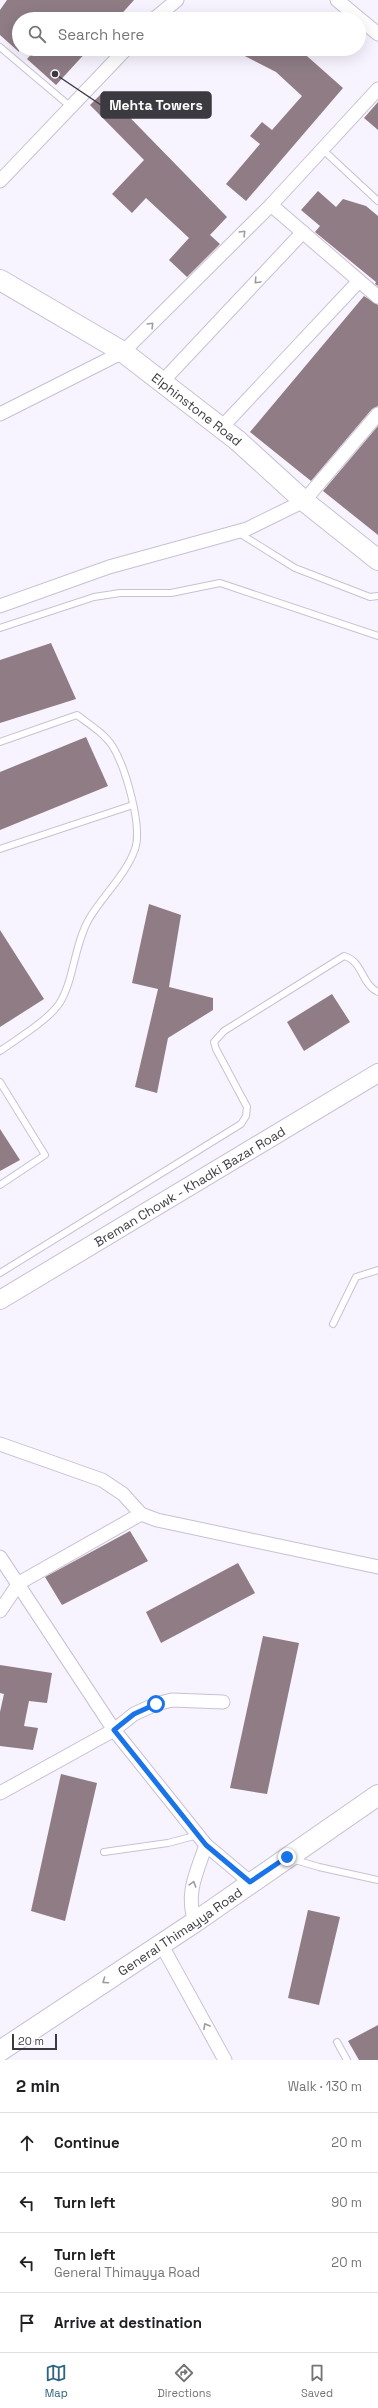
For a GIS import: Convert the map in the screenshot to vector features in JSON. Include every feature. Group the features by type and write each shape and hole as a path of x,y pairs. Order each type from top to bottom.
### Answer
{"main road":[{"name":"Elphinstone Road","path":"2,286 123,352 221,428 304,501 378,560"},
{"name":"Breman Chowk - Khadki Bazar Road","path":"0,1300 378,1073"},
{"name":"General Thimayya Road","path":"0,2051 195,1922 250,1882 378,1795"}],"street":[{"path":"162,12 177,0"},
{"path":"337,0 351,12"},
{"path":"366,24 378,34"},
{"path":"1,178 119,56"},
{"path":"0,414 123,352 271,204 378,89"},
{"path":"271,204 378,297"},
{"path":"162,382 303,232"},
{"path":"221,428 359,281"},
{"path":"0,606 109,567 247,530 304,501 378,414"},
{"path":"0,1444 102,1480 123,1494 141,1514 157,1520 378,1567"},
{"path":"0,1611 19,1582 141,1514"},
{"path":"0,1557 19,1582 114,1730 202,1840 250,1882"},
{"path":"0,1793 114,1730 134,1714 172,1700 223,1702"},
{"path":"195,1922 190,1908 190,1893 202,1840"},
{"path":"161,1944 224,2060"}],"lane":[{"path":"0,47 71,107"},
{"path":"322,149 378,201"},
{"path":"237,532 295,568 370,596 378,596"},
{"path":"0,628 94,596 120,593 171,593 220,583 378,636"},
{"path":"0,742 77,715 91,725 112,746 121,765 133,805 138,836 136,848 127,867 105,894 89,920 76,950 70,977 59,1004 44,1018 0,1051"},
{"path":"0,849 133,805"},
{"path":"0,1273 241,1124 246,1116 247,1107 214,1042 224,1030 344,956 355,961 369,984 378,992"},
{"path":"0,1082 45,1155 0,1185"},
{"path":"332,1324 356,1277 378,1270"},
{"path":"104,1852 202,1840"},
{"path":"287,1857 306,1864 378,1880"},
{"path":"337,2042 347,2060"}],"building":[{"path":"7,0 134,0 123,12 12,12 12,46 0,35 0,10"},
{"path":"30,56 83,56 56,85 27,59"},
{"path":"245,56 307,56 343,88 246,201 226,184 260,144 250,136 262,122 272,130 302,96 276,72"},
{"path":"104,91 227,217 210,235 220,244 187,277 169,260 189,238 146,198 132,213 112,194 144,160 90,105"},
{"path":"378,102 378,130 364,118"},
{"path":"318,191 336,207 343,199 366,206 378,216 378,286 375,284 376,282 315,232 320,226 301,210"},
{"path":"364,296 378,305 378,406 372,409 311,481 250,432"},
{"path":"378,426 378,535 323,491"},
{"path":"51,643 76,699 0,723 0,660"},
{"path":"86,737 108,786 0,830 0,772"},
{"path":"149,904 181,915 169,987 213,998 213,1010 168,1038 157,1093 135,1087 158,989 132,983"},
{"path":"0,930 44,999 0,1027"},
{"path":"332,994 350,1022 304,1051 287,1022"},
{"path":"0,1129 20,1160 0,1171"},
{"path":"130,1531 148,1561 62,1605 45,1577"},
{"path":"238,1563 255,1593 161,1643 146,1612"},
{"path":"263,1636 299,1643 267,1794 230,1788"},
{"path":"0,1665 52,1673 47,1703 29,1701 24,1726 38,1728 33,1750 0,1746 0,1712 4,1694 0,1693"},
{"path":"61,1774 97,1783 65,1921 31,1911"},
{"path":"308,1910 340,1917 319,2005 288,1998"},
{"path":"378,2025 378,2060 359,2060 348,2041"}],"place":[{"name":"Mehta Towers","path":"55,74"}],"route":[{"path":"156,1704 134,1714 114,1730 206,1845 250,1882 287,1857"}]}
